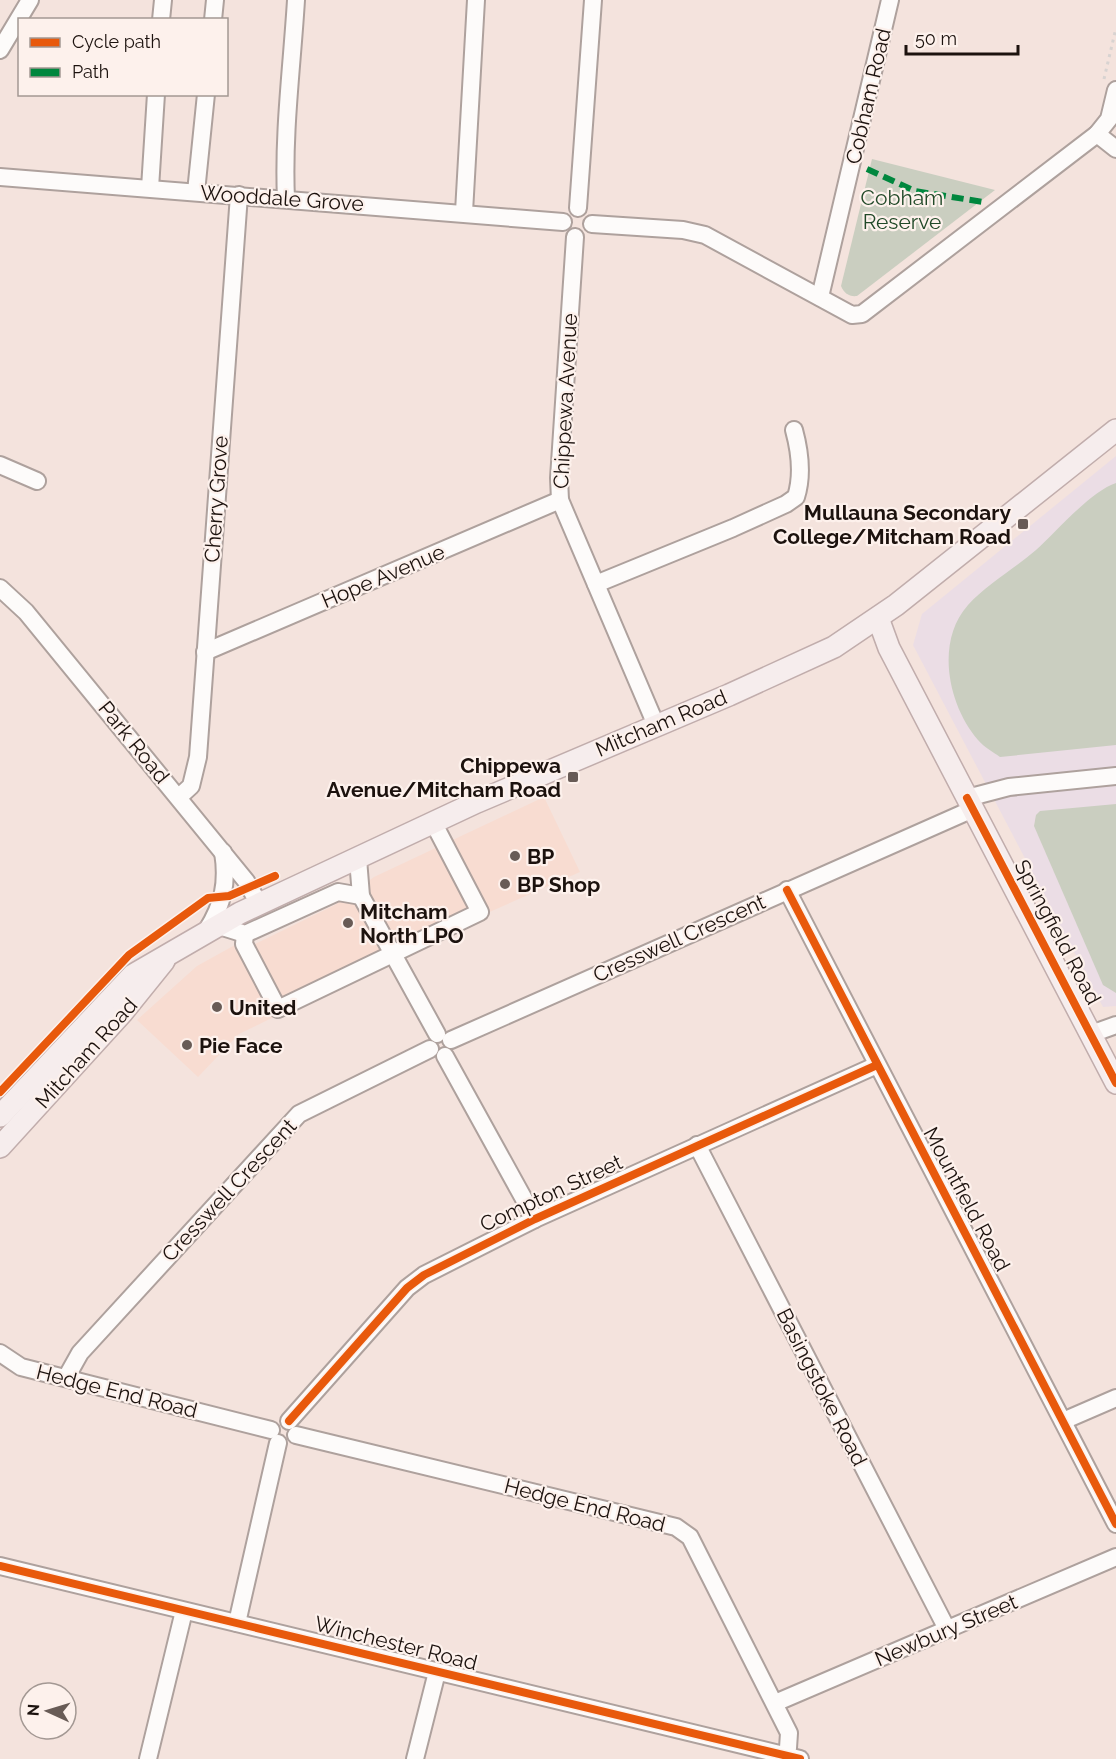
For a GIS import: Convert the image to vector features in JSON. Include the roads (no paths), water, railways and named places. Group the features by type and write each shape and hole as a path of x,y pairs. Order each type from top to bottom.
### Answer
{"main road":[{"name":"Mitcham Road","path":"0,1116 133,975 212,928 259,904 433,822 834,647 878,618 1116,430"},
{"name":"Springfield Road","path":"878,618 889,648 1116,1083"},
{"name":"Mitcham Road","path":"0,1147 123,1013 168,956"}],"street":[{"path":"19,18 30,0"},
{"path":"161,18 163,0"},
{"path":"213,18 214,0"},
{"path":"286,199 284,154 289,118 296,0"},
{"path":"464,212 476,0"},
{"path":"578,208 593,0"},
{"name":"Cobham Road","path":"820,297 890,0"},
{"path":"0,50 18,20"},
{"path":"592,224 683,230 705,235 852,315 862,314 1097,134 1109,119 1109,87"},
{"path":"150,188 156,96"},
{"path":"196,192 206,96"},
{"path":"1097,134 1116,150"},
{"name":"Wooddale Grove","path":"0,177 464,212 563,222"},
{"name":"Cherry Grove","path":"180,797 192,786 195,778 239,195"},
{"path":"578,208 590,214 592,224 584,236 574,237 567,233 563,222 569,210 578,208"},
{"name":"Chippewa Avenue","path":"574,237 559,478 560,500 656,725"},
{"path":"596,584 733,528 786,504 796,497 800,478 800,459 794,430"},
{"path":"0,465 37,481"},
{"name":"Hope Avenue","path":"205,652 560,500"},
{"name":"Park Road","path":"0,588 26,612 180,797 251,887 259,904"},
{"name":"Cresswell Crescent","path":"66,1378 80,1353 299,1114 441,1045 787,890 970,803 1009,787 1116,776"},
{"path":"245,934 244,944 278,1009 480,912 433,822"},
{"path":"223,852 227,874 221,907 212,928 245,934 338,892 361,896"},
{"path":"358,859 361,896 535,1219"},
{"path":"328,873 338,892"},
{"name":"Mountfield Road","path":"787,890 1116,1524"},
{"path":"1091,1034 1116,1025"},
{"name":"Compton Street","path":"292,1428 407,1288 424,1275 535,1219 877,1065"},
{"name":"Basingstoke Road","path":"697,1145 947,1629"},
{"name":"Hedge End Road","path":"0,1353 21,1367 275,1436"},
{"path":"1063,1421 1116,1398"},
{"path":"237,1623 278,1421 292,1428"},
{"name":"Hedge End Road","path":"292,1428 676,1527 690,1537 775,1702 789,1733 788,1748 792,1757"},
{"name":"Newbury Street","path":"775,1702 1116,1557"},
{"name":"Winchester Road","path":"0,1566 792,1757"},
{"path":"148,1759 184,1611"},
{"path":"415,1759 437,1672"}],"place":[{"name":"Mullauna Secondary College/Mitcham Road","path":"1023,524"},
{"name":"Chippewa Avenue/Mitcham Road","path":"573,777"},
{"name":"BP","path":"515,856"},
{"name":"BP Shop","path":"505,884"},
{"name":"Mitcham North LPO","path":"348,923"},
{"name":"United","path":"217,1007"},
{"name":"Pie Face","path":"187,1045"}],"park label":[{"name":"Cobham Reserve","path":"902,209"}]}
